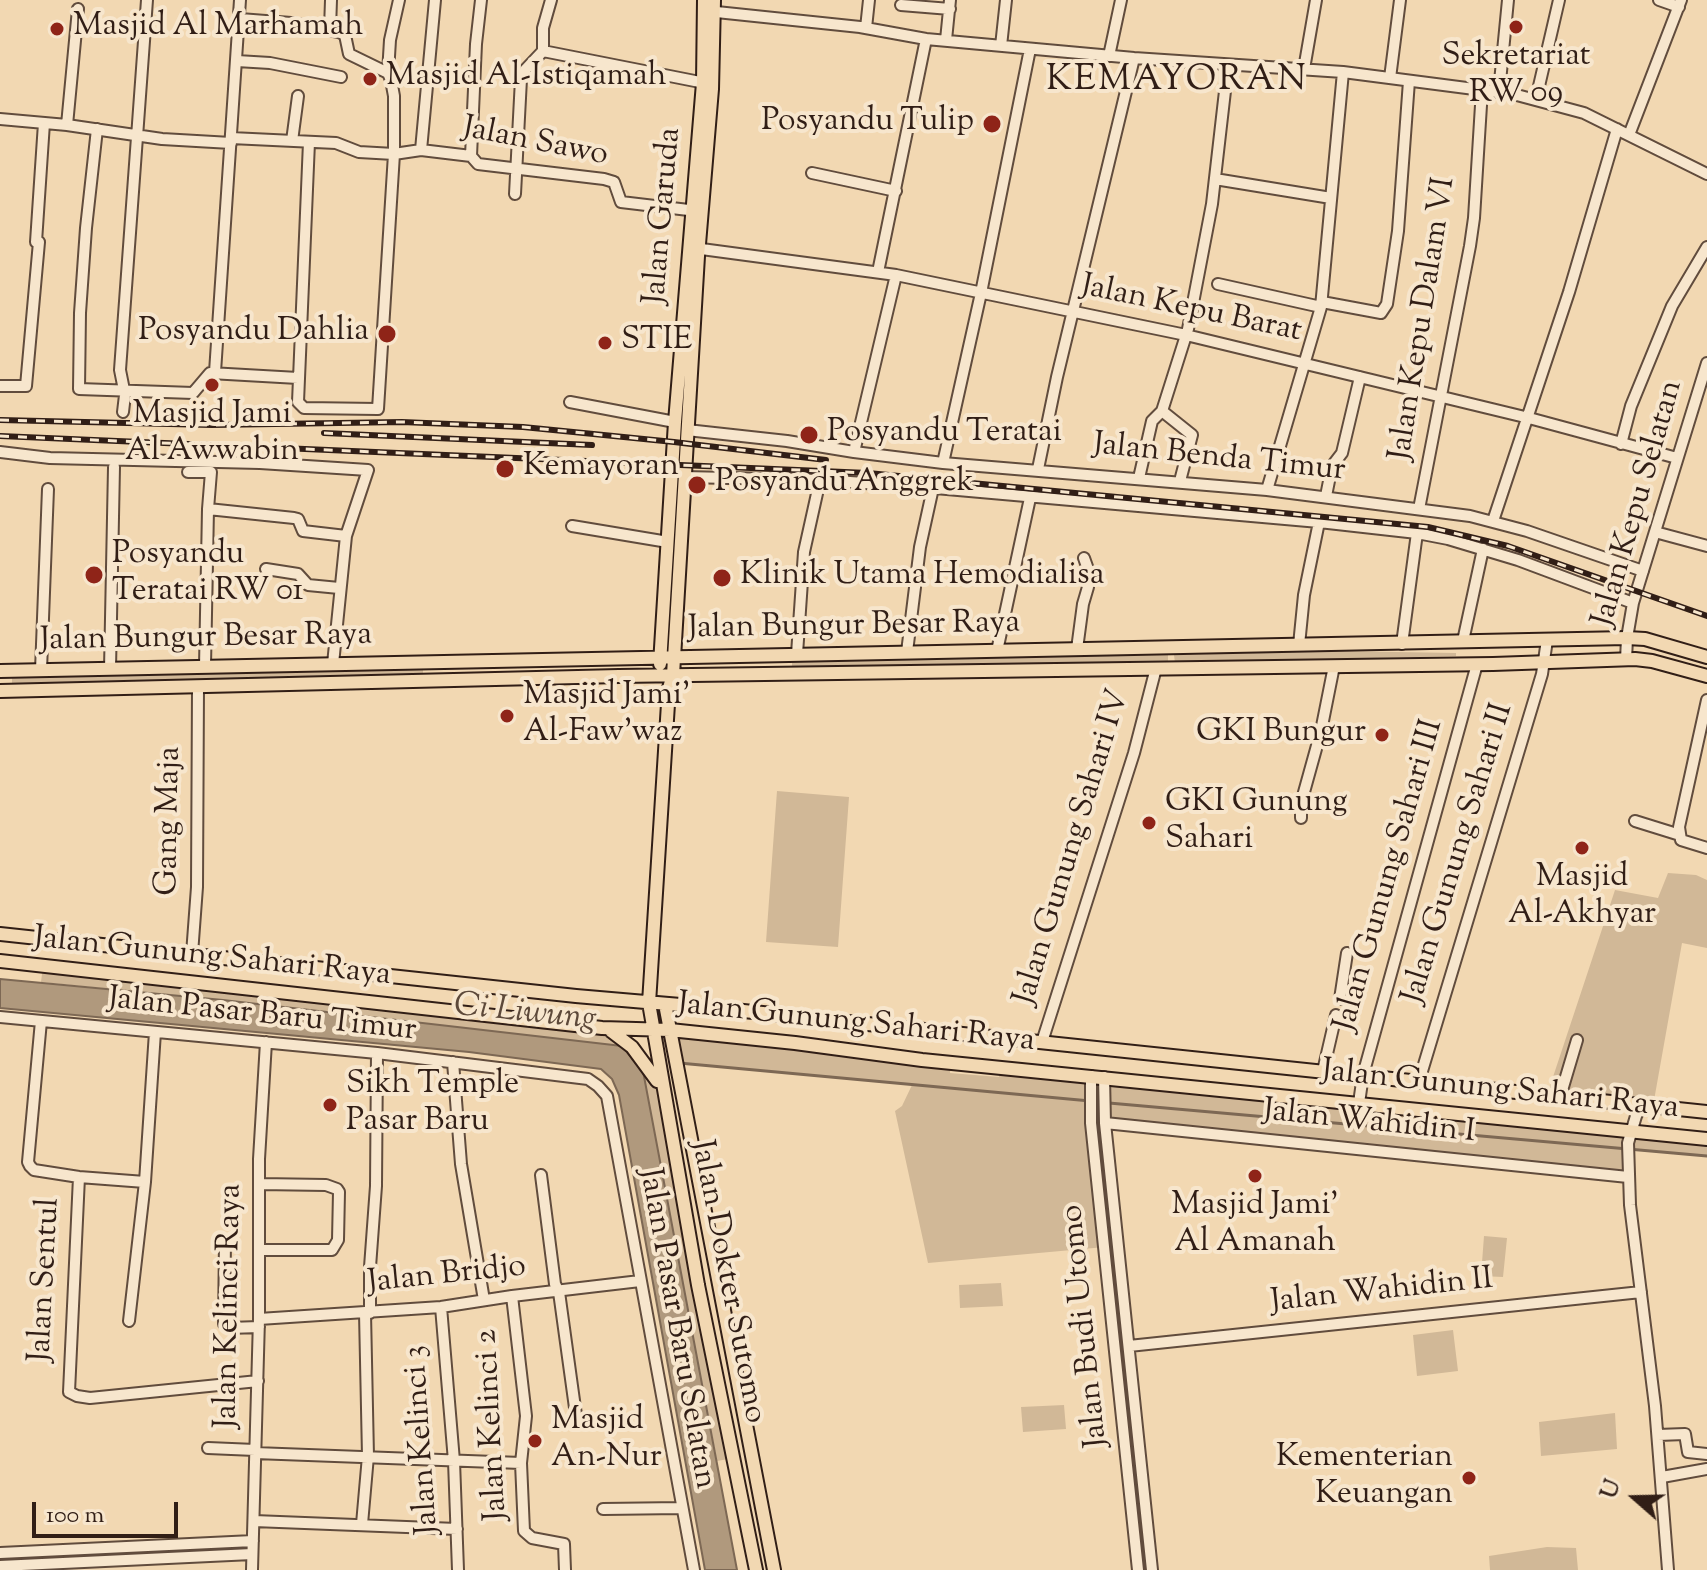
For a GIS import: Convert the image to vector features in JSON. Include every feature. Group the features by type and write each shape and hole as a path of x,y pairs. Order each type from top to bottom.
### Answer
{"main road":[{"name":"Jalan Garuda","path":"667,658 684,477 696,211 708,84 709,5"},
{"name":"Jalan Garuda","path":"649,1003 668,679 668,542 675,422 694,248"},
{"name":"Jalan Bungur Besar Raya","path":"3,671 1627,638 1645,639 1707,657"},
{"path":"1483,664 1491,640"},
{"path":"1470,641 1482,649 1483,664"},
{"path":"1439,642 1470,649 1483,664"},
{"path":"770,674 771,656"},
{"path":"575,659 577,678"},
{"name":"Jalan Bungur Besar Raya","path":"3,691 1626,660 1652,661 1707,676"},
{"path":"3,671 3,691"},
{"name":"Jalan Gunung Sahari Raya","path":"0,934 1707,1112"},
{"name":"Jalan Gunung Sahari Raya","path":"0,961 602,1028 670,1030 795,1043 1097,1082 1359,1103 1629,1143 1707,1139"},
{"name":"Jalan Dokter Sutomo","path":"649,1003 674,1152 756,1570"},
{"name":"Jalan Dokter Sutomo","path":"665,1004 774,1570"},
{"path":"795,1043 798,1016"},
{"path":"602,1028 617,1034 634,1049 662,1087"},
{"path":"674,1152 692,1148"}],"street":[{"path":"123,412 125,395 120,370 147,0"},
{"path":"215,372 240,0"},
{"path":"330,29 331,0"},
{"path":"309,142 298,402 304,408 378,409 394,154 394,96 388,73 390,40 399,0"},
{"path":"421,150 435,0"},
{"path":"471,156 481,0"},
{"path":"515,194 521,79 525,70 543,51 543,28 551,0"},
{"path":"866,28 869,0"},
{"path":"1001,46 1006,0"},
{"path":"1109,56 1121,0"},
{"path":"1304,69 1316,0"},
{"path":"1390,78 1400,0"},
{"path":"1499,92 1508,0"},
{"path":"1536,99 1559,0"},
{"path":"1629,135 1680,4 1659,0"},
{"path":"709,5 926,39 1134,58 1343,72 1482,89 1536,99 1584,113 1707,174"},
{"path":"901,5 950,5 946,40"},
{"path":"67,125 78,9"},
{"path":"240,19 330,29 345,35 349,54 388,73"},
{"path":"878,272 926,39"},
{"path":"943,463 1030,49"},
{"path":"543,51 708,84"},
{"path":"1038,469 1134,58"},
{"path":"237,61 270,63 341,77"},
{"path":"1139,478 1152,421 1162,411 1186,335 1215,179 1228,65"},
{"path":"1267,490 1322,304 1343,72"},
{"path":"1218,284 1381,313 1387,304 1398,231 1409,81"},
{"name":"Jalan Kepu Dalam VI","path":"1419,509 1474,218 1482,89"},
{"path":"292,141 298,96"},
{"name":"Jalan Sawo","path":"0,119 137,135 343,144 354,151 394,154 421,150 471,156 478,164 604,179 614,182 621,202 696,211"},
{"path":"0,386 26,386 39,242 36,242 44,123"},
{"path":"97,129 86,228 79,388 193,393 208,374 215,372 298,378"},
{"path":"1493,521 1529,418 1617,129"},
{"path":"812,173 896,191"},
{"path":"1215,179 1331,198"},
{"path":"1621,444 1631,406 1672,306 1707,247"},
{"name":"Jalan Kepu Barat","path":"694,248 896,275 1186,335 1529,418 1677,458"},
{"path":"854,452 896,275"},
{"name":"Jalan Kepu Selatan","path":"1626,660 1633,603 1707,363"},
{"path":"1326,496 1332,466 1342,453 1360,377"},
{"path":"570,402 675,422"},
{"path":"1162,411 1192,435 1180,481"},
{"name":"Jalan Benda Timur","path":"687,430 943,463 1180,481 1419,509 1493,521 1643,571"},
{"path":"0,452 50,458 260,463 368,470 346,536 333,664"},
{"path":"110,669 114,467"},
{"path":"188,472 211,472 205,666"},
{"path":"684,477 820,480 933,488 1417,533 1518,560 1633,603"},
{"path":"797,654 804,552 820,480"},
{"path":"907,652 920,547 933,488"},
{"path":"41,670 48,489"},
{"path":"997,651 1030,498"},
{"path":"208,509 294,518 298,519 303,531 346,536"},
{"path":"1299,645 1304,595 1319,522"},
{"path":"572,526 668,542"},
{"path":"1655,532 1707,546"},
{"path":"1402,644 1417,533"},
{"path":"1470,641 1483,549"},
{"path":"1077,649 1088,587 1089,572 1084,558"},
{"path":"266,569 298,574 308,585 339,588"},
{"name":"Jalan Gunung Sahari II","path":"1419,1081 1545,663 1547,640"},
{"name":"Jalan Gunung Sahari III","path":"1359,1103 1363,1075 1483,664"},
{"path":"1301,818 1301,803 1321,731 1334,666"},
{"name":"Jalan Gunung Sahari IV","path":"1042,1042 1134,753 1156,668"},
{"name":"Gang Maja","path":"192,954 198,873 198,688"},
{"path":"1707,700 1681,817 1680,835 1681,840 1707,848"},
{"path":"1635,821 1680,835"},
{"path":"1340,999 1347,953"},
{"path":"1323,1071 1336,1015"},
{"name":"Jalan Pasar Baru Timur","path":"0,1017 377,1053 588,1079 607,1096"},
{"name":"Jalan Sentul","path":"41,1021 28,1162 34,1170 79,1177 69,1392 90,1398 258,1381"},
{"path":"129,1321 145,1182 155,1032"},
{"path":"1560,1097 1577,1040"},
{"name":"Jalan Kelinci Raya","path":"252,1570 266,1042"},
{"path":"362,1524 368,1456 368,1313 376,1186 377,1053"},
{"path":"453,1062 461,1164 484,1300"},
{"name":"Jalan Budi Utomo","path":"1097,1082 1104,1110 1152,1570"},
{"name":"Jalan Budi Utomo","path":"1097,1082 1091,1112 1138,1570"},
{"name":"Jalan Pasar Baru Selatan","path":"607,1096 694,1570"},
{"path":"1642,1104 1629,1143 1628,1177 1658,1435 1668,1570"},
{"name":"Jalan Wahidin I","path":"1105,1123 1628,1177"},
{"path":"541,1175 576,1415"},
{"path":"79,1177 145,1182"},
{"path":"259,1250 332,1250 338,1240 339,1192 326,1185 260,1184"},
{"name":"Jalan Bridjo","path":"225,1241 226,1327 441,1307 640,1281"},
{"name":"Jalan Wahidin II","path":"1129,1346 1641,1292"},
{"name":"Jalan Kelinci 2","path":"512,1296 526,1416 521,1463 524,1531 532,1538 563,1542 566,1549 565,1570"},
{"name":"Jalan Kelinci 3","path":"441,1307 454,1461 458,1570"},
{"path":"1658,1435 1685,1434 1688,1452 1707,1454"},
{"path":"208,1448 521,1463"},
{"path":"1662,1477 1707,1469"},
{"path":"603,1509 681,1508"},
{"path":"254,1521 457,1529"},
{"path":"0,1553 253,1541"},
{"path":"184,1545 184,1557"},
{"path":"0,1566 252,1554"}],"shaded area":[{"path":"1335,651 1456,653 1456,656 1175,663 1174,655"},
{"path":"1168,655 1168,663 792,669 792,661"},
{"path":"423,669 423,676 12,686 12,678"},
{"path":"777,791 849,797 838,947 766,942"},
{"path":"1668,873 1696,875 1707,880 1707,948 1682,943 1653,1106 1547,1095 1615,890 1658,898"},
{"path":"43,966 602,1028 626,1041 662,1091 734,1458 717,1461 643,1071 223,1000 41,982"},
{"path":"0,979 223,1000 622,1046 643,1071 737,1570 705,1570 619,1095 612,1079 601,1069 469,1052 0,1008"},
{"path":"670,1030 951,1063 950,1073 999,1077 1000,1068 1091,1076 1105,1247 928,1263 895,1111 902,1106 912,1085 676,1062"},
{"path":"1104,1077 1707,1139 1707,1156 1629,1150 1628,1177 1105,1123"},
{"path":"1484,1236 1507,1238 1503,1277 1481,1276"},
{"path":"1001,1283 1003,1306 960,1308 959,1285"},
{"path":"1453,1330 1458,1371 1417,1376 1413,1335"},
{"path":"1064,1405 1066,1429 1023,1432 1021,1407"},
{"path":"1615,1413 1617,1449 1541,1456 1539,1422"},
{"path":"1547,1547 1576,1548 1578,1570 1490,1570 1489,1556"}],"waterway":[{"path":"679,1063 1101,1102"},
{"path":"1109,1103 1707,1156"}],"railway":[{"path":"0,420 212,425 402,422 523,427 826,460"},
{"path":"324,433 592,445"},
{"path":"0,436 868,473 1428,527 1508,546 1707,616"}],"place":[{"name":"Sekretariat RW 09","path":"1516,27"},
{"name":"Masjid Al Marhamah","path":"57,29"},
{"name":"Masjid Al-Istiqamah","path":"370,79"},
{"name":"Posyandu Tulip","path":"992,124"},
{"name":"Posyandu Dahlia","path":"387,334"},
{"name":"STIE","path":"605,343"},
{"name":"Masjid Jami Al Awwabin","path":"212,385"},
{"name":"Posyandu Teratai","path":"809,435"},
{"name":"Kemayoran","path":"505,469"},
{"name":"Posyandu Anggrek","path":"697,485"},
{"name":"Posyandu Teratai RW 01","path":"94,575"},
{"name":"Klinik Utama Hemodialisa","path":"722,578"},
{"name":"Masjid Jami' Al-Faw'waz","path":"507,716"},
{"name":"GKI Bungur","path":"1382,735"},
{"name":"GKI Gunung Sahari","path":"1149,823"},
{"name":"Masjid Al-Akhyar","path":"1582,848"},
{"name":"Sikh Temple Pasar Baru","path":"330,1105"},
{"name":"Masjid Jami' Al Amanah","path":"1255,1176"},
{"name":"Masjid An-Nur","path":"535,1441"},
{"name":"Kementerian Keuangan","path":"1469,1478"}],"district":[{"name":"KEMAYORAN","path":"1177,83"}],"water label":[{"name":"Ci Liwung","path":"525,1015"}]}
